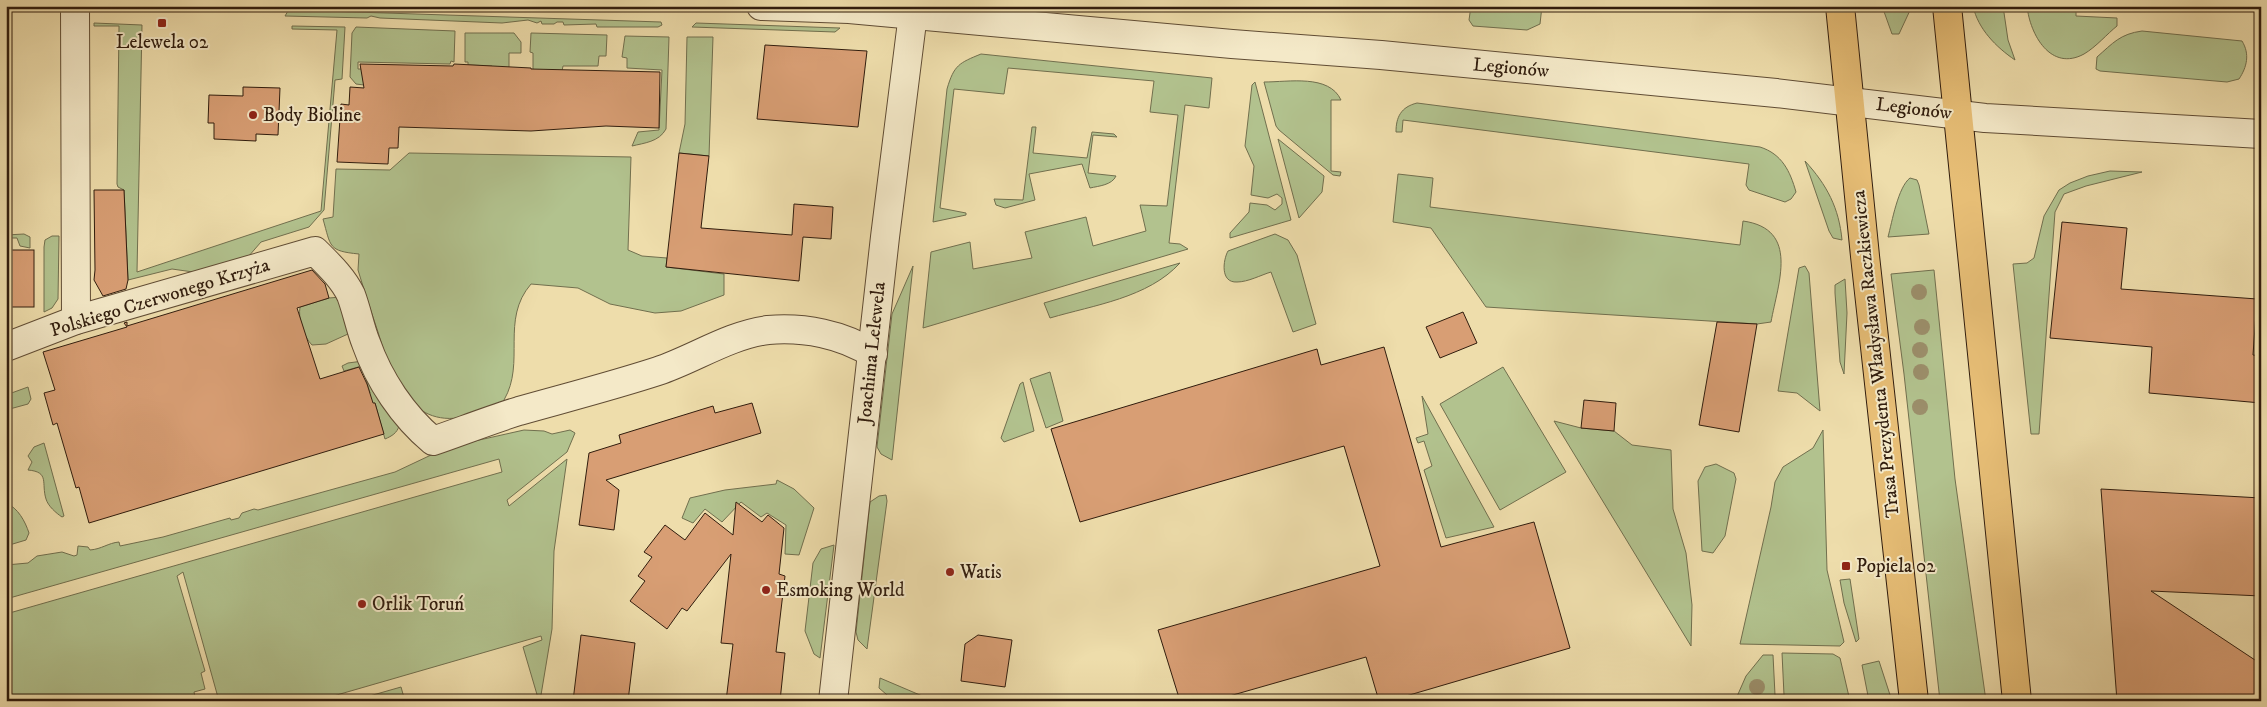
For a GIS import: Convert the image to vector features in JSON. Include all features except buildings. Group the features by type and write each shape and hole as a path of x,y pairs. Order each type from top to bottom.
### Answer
{"main road":[{"name":"Trasa Prezydenta Władysława Raczkiewicza","path":"1840,6 1914,701"},
{"path":"1947,6 2017,701"}],"street":[{"path":"75,6 76,320"},
{"name":"Legionów","path":"761,6 914,10 1232,44 1381,55 1849,101 1958,115 2043,122 2261,134"},
{"name":"Joachima Lelewela","path":"833,701 873,354 884,237 914,10"},
{"name":"Polskiego Czerwonego Krzyża","path":"6,347 76,320 314,250 336,272 350,295 366,344 378,372 408,416 433,441 517,412 659,371 744,335 790,329 818,332 858,344 873,354"}],"green space":[{"path":"1471,6 1542,6 1540,24 1527,30 1473,26 1469,20"},
{"path":"1882,6 1912,6 1899,34 1892,34"},
{"path":"1973,6 2003,6 2008,40 2015,60 2001,49 1983,30"},
{"path":"2027,6 2076,6 2076,16 2117,18 2117,26 2084,54 2072,58 2062,58 2044,48 2033,28"},
{"path":"288,11 661,22 662,25 658,27 597,27 596,24 564,25 563,22 557,22 554,24 542,24 541,21 537,23 528,20 502,23 380,18 371,16 367,18 285,16"},
{"path":"94,23 142,25 137,272 321,211 337,30 292,29 292,26 345,27 342,79 335,80 324,210 309,227 261,242 248,257 193,272 172,269 128,280 124,190 118,187 117,184 119,26 94,26"},
{"path":"696,23 840,28 835,32 692,27"},
{"path":"356,27 455,31 454,62 451,61 450,64 358,62 358,69 365,69 364,85 356,84 350,77 352,33"},
{"path":"2142,31 2242,41 2247,56 2244,70 2239,79 2227,82 2100,71 2096,69 2097,57 2112,43 2128,34"},
{"path":"465,33 514,33 521,42 521,53 509,53 509,71 492,70 492,66 468,65 468,62 465,62"},
{"path":"531,33 607,35 606,56 599,56 598,66 563,66 562,71 533,70 533,53 530,52"},
{"path":"625,36 669,37 666,129 655,139 632,146 638,132 659,130 662,70 627,68 627,58 622,57"},
{"path":"687,37 713,37 709,156 679,153 685,124"},
{"path":"981,54 1212,78 1209,108 1185,105 1169,243 1180,244 1188,249 923,328 931,252 970,242 973,269 1032,258 1025,232 1086,217 1093,246 1146,231 1140,205 1167,206 1178,115 1150,112 1154,81 1008,68 1004,94 954,89 940,208 966,213 966,215 933,222 947,89 952,75 958,66"},
{"path":"1307,81 1327,86 1335,92 1341,100 1331,100 1331,171 1341,172 1340,176 1333,175 1279,130 1276,126 1264,82"},
{"path":"1255,82 1291,220 1230,238 1230,233 1249,212 1250,203 1267,205 1275,210 1282,204 1282,198 1277,194 1268,198 1251,195 1254,166 1245,146 1252,85"},
{"path":"1417,103 1760,147 1774,154 1784,164 1796,192 1791,199 1785,202 1749,190 1746,185 1749,164 1403,120 1402,132 1396,132 1400,113 1407,107"},
{"path":"1032,127 1036,127 1033,153 1087,158 1092,132 1114,134 1117,137 1093,135 1088,173 1116,176 1108,183 1090,188 1082,164 1029,174 1035,200 1005,208 996,205 994,199 1023,200"},
{"path":"1278,139 1324,176 1322,192 1299,218"},
{"path":"409,153 631,157 628,250 642,256 667,258 666,267 724,274 724,295 681,311 655,313 610,304 578,288 531,284 522,298 517,312 513,371 510,386 504,400 496,409 475,416 445,418 429,414 416,406 405,394 389,365 358,270 359,254 341,251 332,246 323,219 333,217 336,169 390,170"},
{"path":"1805,161 1820,179 1831,198 1838,218 1842,240 1833,238 1829,231"},
{"path":"2110,171 2142,172 2086,186 2064,194 2055,212 2039,434 2031,434 2013,264 2027,263 2034,258 2044,216 2059,190 2070,183 2088,176"},
{"path":"1398,174 1433,178 1430,207 1740,245 1743,221 1761,226 1772,235 1779,246 1781,260 1778,291 1771,322 1757,324 1486,307 1431,228 1393,222"},
{"path":"1910,178 1917,180 1919,185 1929,234 1888,237 1899,197"},
{"path":"24,234 30,237 30,248 20,246 17,238 6,238 6,235"},
{"path":"1275,234 1288,240 1297,255 1316,324 1293,332 1271,272 1250,280 1237,282 1228,279 1224,270 1228,251"},
{"path":"52,236 59,236 58,299 52,308 44,312 44,247 45,240"},
{"path":"1180,263 1152,285 1120,299 1050,318 1044,303"},
{"path":"913,266 892,460 881,454 877,447 892,314"},
{"path":"1805,266 1809,273 1820,411 1797,393 1778,391 1799,268"},
{"path":"1934,270 1955,479 1986,701 1940,701 1904,374 1891,274"},
{"path":"1845,279 1847,313 1844,374 1840,362 1835,285"},
{"path":"341,297 353,321 348,334 326,344 312,345 302,327 300,307 329,298"},
{"path":"363,361 399,426 394,434 385,439 375,403 281,430 370,393 362,366 344,371 342,366 348,363"},
{"path":"1503,367 1566,472 1500,510 1440,404"},
{"path":"1050,372 1063,421 1046,428 1030,379"},
{"path":"1023,382 1034,431 1004,442 1001,438 1020,384"},
{"path":"28,387 31,399 28,404 6,410 6,395"},
{"path":"1422,396 1494,527 1446,538 1424,470 1432,466 1424,441 1418,443 1416,438 1428,434"},
{"path":"1554,421 1581,428 1614,431 1632,445 1671,450 1673,509 1686,553 1692,605 1691,646"},
{"path":"524,430 544,431 552,434 570,430 575,433 567,452 507,500 509,506 567,459 554,551 552,629 540,701 530,701 538,698 523,647 542,640 541,636 316,701 219,701 183,572 177,576 205,671 201,673 205,689 194,692 196,701 118,701 117,697 111,701 23,701 21,699 6,701 6,614 502,472 499,459 6,599 6,565 28,563 37,556 62,552 74,556 77,555 78,546 88,547 90,550 119,542 120,546 163,537 230,518 231,520 239,518 242,513 254,509 258,510 395,472 448,447"},
{"path":"1823,430 1827,570 1844,642 1840,646 1740,644 1775,482 1783,467 1813,448"},
{"path":"44,443 64,516 62,517 47,502 42,476 35,471 28,470 32,462 28,456 34,447"},
{"path":"1716,464 1734,473 1736,479 1725,536 1713,553 1702,551 1698,481 1705,467"},
{"path":"777,480 794,489 814,508 799,555 785,554 786,525 767,513 761,517 741,502 722,522 705,509 693,523 682,518 690,498 725,490 776,484"},
{"path":"886,495 887,501 867,649 858,640 856,632 870,502 879,496"},
{"path":"6,503 20,515 29,533 26,540 6,546"},
{"path":"834,545 820,658 814,654 805,631 813,563 821,549"},
{"path":"1850,579 1859,639 1856,642 1844,603 1840,580"},
{"path":"1782,653 1833,654 1840,658 1850,701 1735,701 1746,676 1763,655 1773,655 1775,695 1784,695"},
{"path":"1879,661 1892,701 1869,701 1862,665"},
{"path":"880,678 934,701 894,701 879,688"},
{"path":"401,687 405,701 352,701"}],"place":[{"name":"Lelewela 02","path":"162,23"},
{"name":"Body Bioline","path":"253,115"},
{"name":"Popiela 02","path":"1846,566"},
{"name":"Watis","path":"950,572"},
{"name":"Esmoking World","path":"766,590"},
{"name":"Orlik Toruń","path":"362,604"}]}
